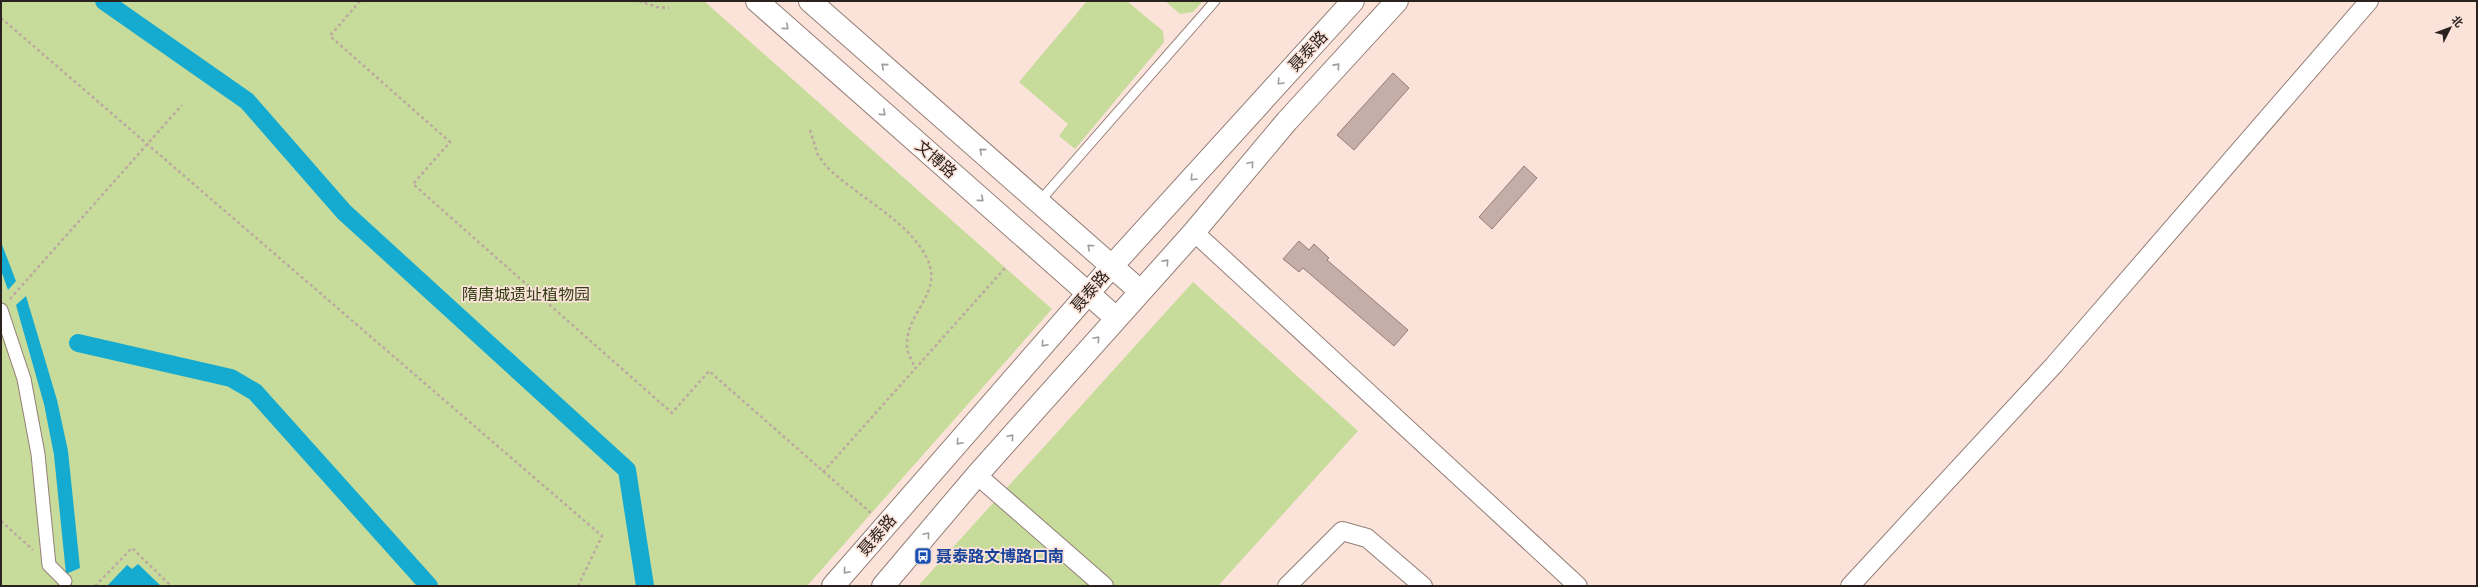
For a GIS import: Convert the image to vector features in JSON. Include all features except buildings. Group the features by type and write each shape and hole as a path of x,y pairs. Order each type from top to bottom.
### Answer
{"main road":[{"name":"文博路","path":"757,1 1116,318"},
{"path":"810,1 1140,291"},
{"name":"聂泰路","path":"833,586 1112,266 1353,1"},
{"name":"聂泰路","path":"883,586 977,476 1194,232 1287,121 1397,1"}],"street":[{"path":"1850,586 2054,365 2369,1"},
{"path":"1194,232 1578,586"},
{"path":"4,306 24,379 38,454 49,565 65,581"},
{"path":"977,476 1104,586"},
{"path":"1287,586 1342,531 1367,538 1422,586"}],"lane":[{"path":"1039,202 1216,1"}],"path":[{"path":"360,1 330,36 450,142 413,184 672,413 709,371 885,526"},
{"path":"639,1 657,8 669,8"},
{"path":"1,18 602,536 578,586"},
{"path":"4,306 182,105"},
{"path":"810,130 818,155 826,166 906,232 921,248 929,264 931,281 926,299 912,323 907,342 908,353 915,368"},
{"path":"823,472 1005,268"},
{"path":"1,521 49,565"},
{"path":"95,586 132,548 171,586"}],"green space":[{"name":"隋唐城遗址植物园","path":"1,1 704,1 1052,309 807,586 1,586"},
{"path":"1087,1 1127,1 1163,31 1164,42 1075,149 1059,136 1068,124 1019,82"},
{"path":"1165,1 1203,1 1193,12 1180,14"},
{"path":"1193,282 1358,431 1218,586 918,586"}],"water":[{"path":"1,242 16,281 8,290 1,270"},
{"path":"26,296 57,400 68,451 80,568 66,574 54,455 44,404 16,305"},
{"path":"138,564 161,586 107,586 127,565 132,569"}],"waterway":[{"path":"104,1 247,101 344,212 627,470 645,586"},
{"path":"78,343 231,378 255,392 429,586"}],"place":[{"name":"聂泰路文博路口南","path":"923,556"}]}
